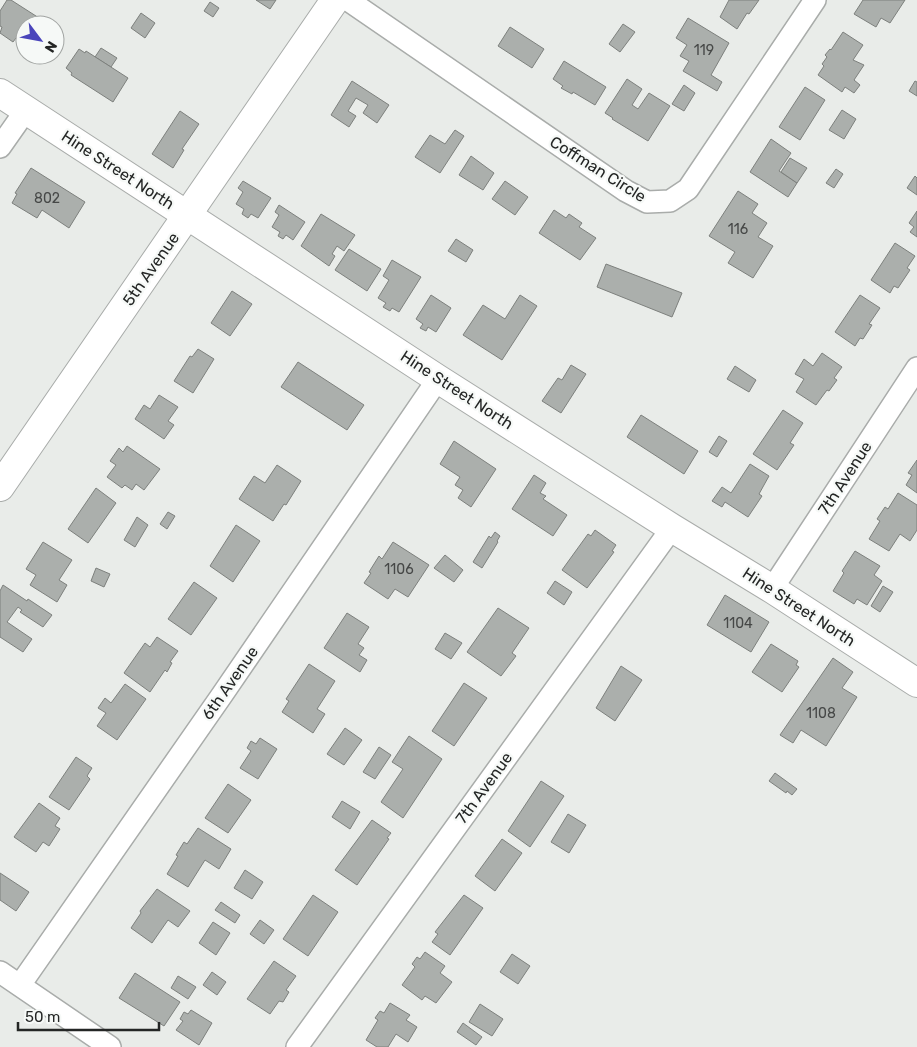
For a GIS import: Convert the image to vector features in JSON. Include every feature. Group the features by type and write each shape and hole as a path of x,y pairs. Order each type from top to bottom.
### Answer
{"street":[{"name":"5th Avenue","path":"0,487 335,0"},
{"name":"Coffman Circle","path":"348,0 626,191 647,202 670,201 688,189 815,0"},
{"name":"Hine Street North","path":"0,93 438,378 917,683"},
{"path":"0,147 26,110"},
{"name":"7th Avenue","path":"772,589 917,368"},
{"name":"6th Avenue","path":"20,985 222,695 438,378"},
{"name":"7th Avenue","path":"297,1047 672,528"},
{"path":"0,972 110,1047"}],"building":[{"path":"7,0 11,0 34,15 15,15 15,39 13,42 0,33 2,27 0,26 0,11"},
{"path":"256,0 276,0 270,9"},
{"path":"729,0 759,0 749,14 747,13 737,29 720,17"},
{"path":"863,0 905,0 890,23 881,18 876,27 854,14"},
{"path":"210,2 219,8 213,17 204,11"},
{"path":"141,13 155,23 145,38 131,28"},
{"path":"688,18 729,43 711,75 722,82 717,91 683,71 689,61 680,56 687,45 676,38"},
{"path":"623,24 635,32 620,52 609,44"},
{"path":"510,27 544,49 532,68 498,46"},
{"path":"843,32 863,45 853,60 864,65 854,80 860,85 854,93 845,87 842,92 818,75 824,66 822,64 827,57 825,55 831,50"},
{"path":"101,48 117,58 111,67 95,57"},
{"path":"79,49 85,53 86,51 128,78 113,102 71,75 72,73 66,68"},
{"path":"564,61 606,87 595,105 573,92 572,94 561,88 563,86 553,79"},
{"path":"627,79 642,89 632,105 638,109 649,93 670,106 648,141 605,113"},
{"path":"352,81 389,105 377,123 363,113 368,105 356,98 348,111 356,116 349,127 331,115"},
{"path":"915,81 917,82 917,96 909,91"},
{"path":"684,85 695,93 684,111 672,104"},
{"path":"805,87 825,100 800,140 779,127"},
{"path":"842,110 856,119 844,139 829,130"},
{"path":"180,111 199,124 182,149 184,150 173,168 152,154"},
{"path":"455,130 464,136 440,173 415,157 430,135 445,144"},
{"path":"771,139 791,153 779,171 797,183 788,197 750,172"},
{"path":"471,156 494,173 483,190 459,175"},
{"path":"790,158 807,168 797,183 781,172"},
{"path":"31,168 85,202 69,228 42,210 37,218 12,203 17,194 15,193"},
{"path":"836,169 843,174 834,188 826,183"},
{"path":"915,176 917,178 917,195 907,188"},
{"path":"243,181 271,198 258,218 251,214 248,218 242,214 244,209 236,204 243,192 238,188"},
{"path":"505,181 528,197 515,215 492,199"},
{"path":"738,191 758,204 752,213 767,223 758,237 773,246 753,278 728,263 735,252 709,236"},
{"path":"279,205 305,222 293,240 286,235 283,239 278,236 280,232 272,227 279,215 275,212"},
{"path":"554,210 566,218 569,214 582,223 579,227 596,238 580,260 539,233"},
{"path":"917,211 917,237 910,232 914,227 909,223"},
{"path":"321,214 355,235 344,251 337,246 332,254 335,256 329,266 301,246"},
{"path":"456,239 473,250 466,262 448,251"},
{"path":"895,243 915,256 907,268 910,270 898,288 894,286 890,293 871,280"},
{"path":"349,249 381,269 367,291 335,270"},
{"path":"392,260 421,277 399,312 392,308 390,311 383,307 386,303 378,298 389,280 383,276"},
{"path":"606,264 682,293 672,317 597,287"},
{"path":"232,291 252,304 230,336 211,323"},
{"path":"431,295 451,308 436,332 428,327 426,331 420,328 423,324 416,319"},
{"path":"520,295 537,306 502,360 463,335 483,305 505,319"},
{"path":"860,295 880,308 869,324 872,325 863,339 860,338 855,346 835,332"},
{"path":"198,349 214,359 193,393 174,381 190,356 192,357"},
{"path":"822,353 842,367 834,378 837,380 816,405 796,392 804,379 795,374 804,359 813,366"},
{"path":"298,362 364,405 347,430 281,387"},
{"path":"571,365 586,374 561,413 542,401 558,378 562,380"},
{"path":"735,366 756,380 749,392 727,379"},
{"path":"159,395 178,407 168,421 174,425 164,439 135,419 144,405 150,409"},
{"path":"783,410 803,423 790,443 794,445 777,470 753,454"},
{"path":"641,415 698,451 684,474 627,437"},
{"path":"719,436 727,441 717,457 709,452"},
{"path":"454,441 496,469 471,507 458,498 463,490 455,485 460,477 440,464"},
{"path":"127,446 160,469 144,490 136,484 132,490 125,485 122,488 107,477 116,465 110,461 119,448 123,452"},
{"path":"917,460 917,493 906,485 912,475 908,473"},
{"path":"750,464 769,476 759,494 762,496 748,517 725,502 722,507 712,501 722,487 731,493"},
{"path":"277,465 301,481 273,521 239,499 254,476 265,483"},
{"path":"534,475 546,483 540,493 546,496 543,499 567,515 553,536 512,509"},
{"path":"96,488 116,503 88,543 68,529"},
{"path":"898,493 917,505 917,530 910,541 900,534 889,551 869,539 880,521 877,519 885,507 888,509"},
{"path":"168,512 175,516 167,529 160,524"},
{"path":"137,517 148,525 135,547 124,540"},
{"path":"236,525 260,541 233,582 210,566"},
{"path":"595,530 616,545 612,551 614,552 587,588 562,570 588,534 591,536"},
{"path":"495,532 500,536 498,542 482,568 473,562 489,536 491,538"},
{"path":"43,542 72,560 59,580 67,585 57,602 30,585 36,575 26,569"},
{"path":"393,542 429,565 408,597 395,589 388,599 364,583 379,556 382,559"},
{"path":"855,551 880,566 874,575 882,581 867,605 857,599 854,604 833,591 844,573 842,571"},
{"path":"445,555 463,570 454,582 434,568"},
{"path":"96,568 110,574 104,587 91,581"},
{"path":"555,581 572,592 564,605 547,593"},
{"path":"194,582 217,598 191,635 168,619"},
{"path":"3,585 52,615 43,627 20,612 22,610 18,607 7,622 32,639 23,652 0,637 0,591"},
{"path":"883,586 893,592 880,612 871,606"},
{"path":"725,595 769,622 751,652 707,625"},
{"path":"498,608 529,628 512,653 516,656 501,676 467,652"},
{"path":"347,613 369,627 358,644 364,648 359,655 367,660 360,672 324,648"},
{"path":"445,633 462,643 451,659 435,649"},
{"path":"157,637 178,651 170,662 172,663 167,672 165,670 150,692 124,673 145,643 150,647"},
{"path":"771,644 798,661 796,665 799,667 782,692 752,672"},
{"path":"833,658 853,672 842,688 857,697 826,746 801,730 793,743 780,735"},
{"path":"309,664 335,681 317,709 325,714 313,733 282,712 289,701 286,699"},
{"path":"621,666 642,680 615,721 596,708"},
{"path":"464,683 487,698 454,746 432,731"},
{"path":"125,684 146,699 117,740 97,726 106,713 98,708 105,698 111,703"},
{"path":"345,728 362,740 344,765 327,754"},
{"path":"409,736 442,759 403,818 381,802 403,769 392,762"},
{"path":"260,738 277,749 258,779 240,768 251,751 247,748 251,741 256,744"},
{"path":"379,747 391,755 375,779 363,772"},
{"path":"76,757 92,768 87,776 90,779 69,810 49,797"},
{"path":"775,773 797,789 792,795 769,781"},
{"path":"541,781 564,796 530,847 508,831"},
{"path":"228,784 251,800 228,833 205,818"},
{"path":"342,801 360,812 350,829 332,817"},
{"path":"39,803 60,818 55,826 60,829 49,846 43,842 36,852 14,837"},
{"path":"568,814 586,825 569,853 551,842"},
{"path":"372,820 391,833 387,838 389,839 357,885 335,870"},
{"path":"198,828 231,849 219,869 205,860 188,887 167,874 184,842 187,844"},
{"path":"502,839 522,853 495,891 475,876"},
{"path":"245,870 263,882 252,899 234,888"},
{"path":"0,873 29,892 16,911 0,900"},
{"path":"157,889 190,911 178,927 168,920 152,943 131,928 141,913 140,911"},
{"path":"313,895 338,912 308,956 283,939"},
{"path":"464,895 483,908 450,955 432,942 438,934 435,932"},
{"path":"221,902 240,915 235,923 215,910"},
{"path":"260,920 274,930 264,944 250,934"},
{"path":"213,922 230,933 216,955 199,943"},
{"path":"425,952 445,966 440,973 452,982 436,1003 425,996 422,1000 402,985 415,967 412,964 417,957 420,959"},
{"path":"512,954 530,966 518,984 500,972"},
{"path":"274,961 296,976 286,990 289,992 283,1002 279,1001 270,1014 247,999"},
{"path":"212,972 226,982 217,995 203,985"},
{"path":"135,973 180,1002 164,1026 119,998"},
{"path":"178,976 196,987 188,999 171,988"},
{"path":"390,1003 410,1015 406,1020 417,1027 408,1042 396,1034 388,1047 377,1047 366,1040 378,1020 375,1018 380,1011 384,1013"},
{"path":"480,1004 503,1019 492,1036 469,1022"},
{"path":"191,1010 212,1023 199,1045 176,1030 183,1021 180,1019 184,1012 188,1014"},
{"path":"463,1023 482,1037 476,1045 457,1032"}]}
